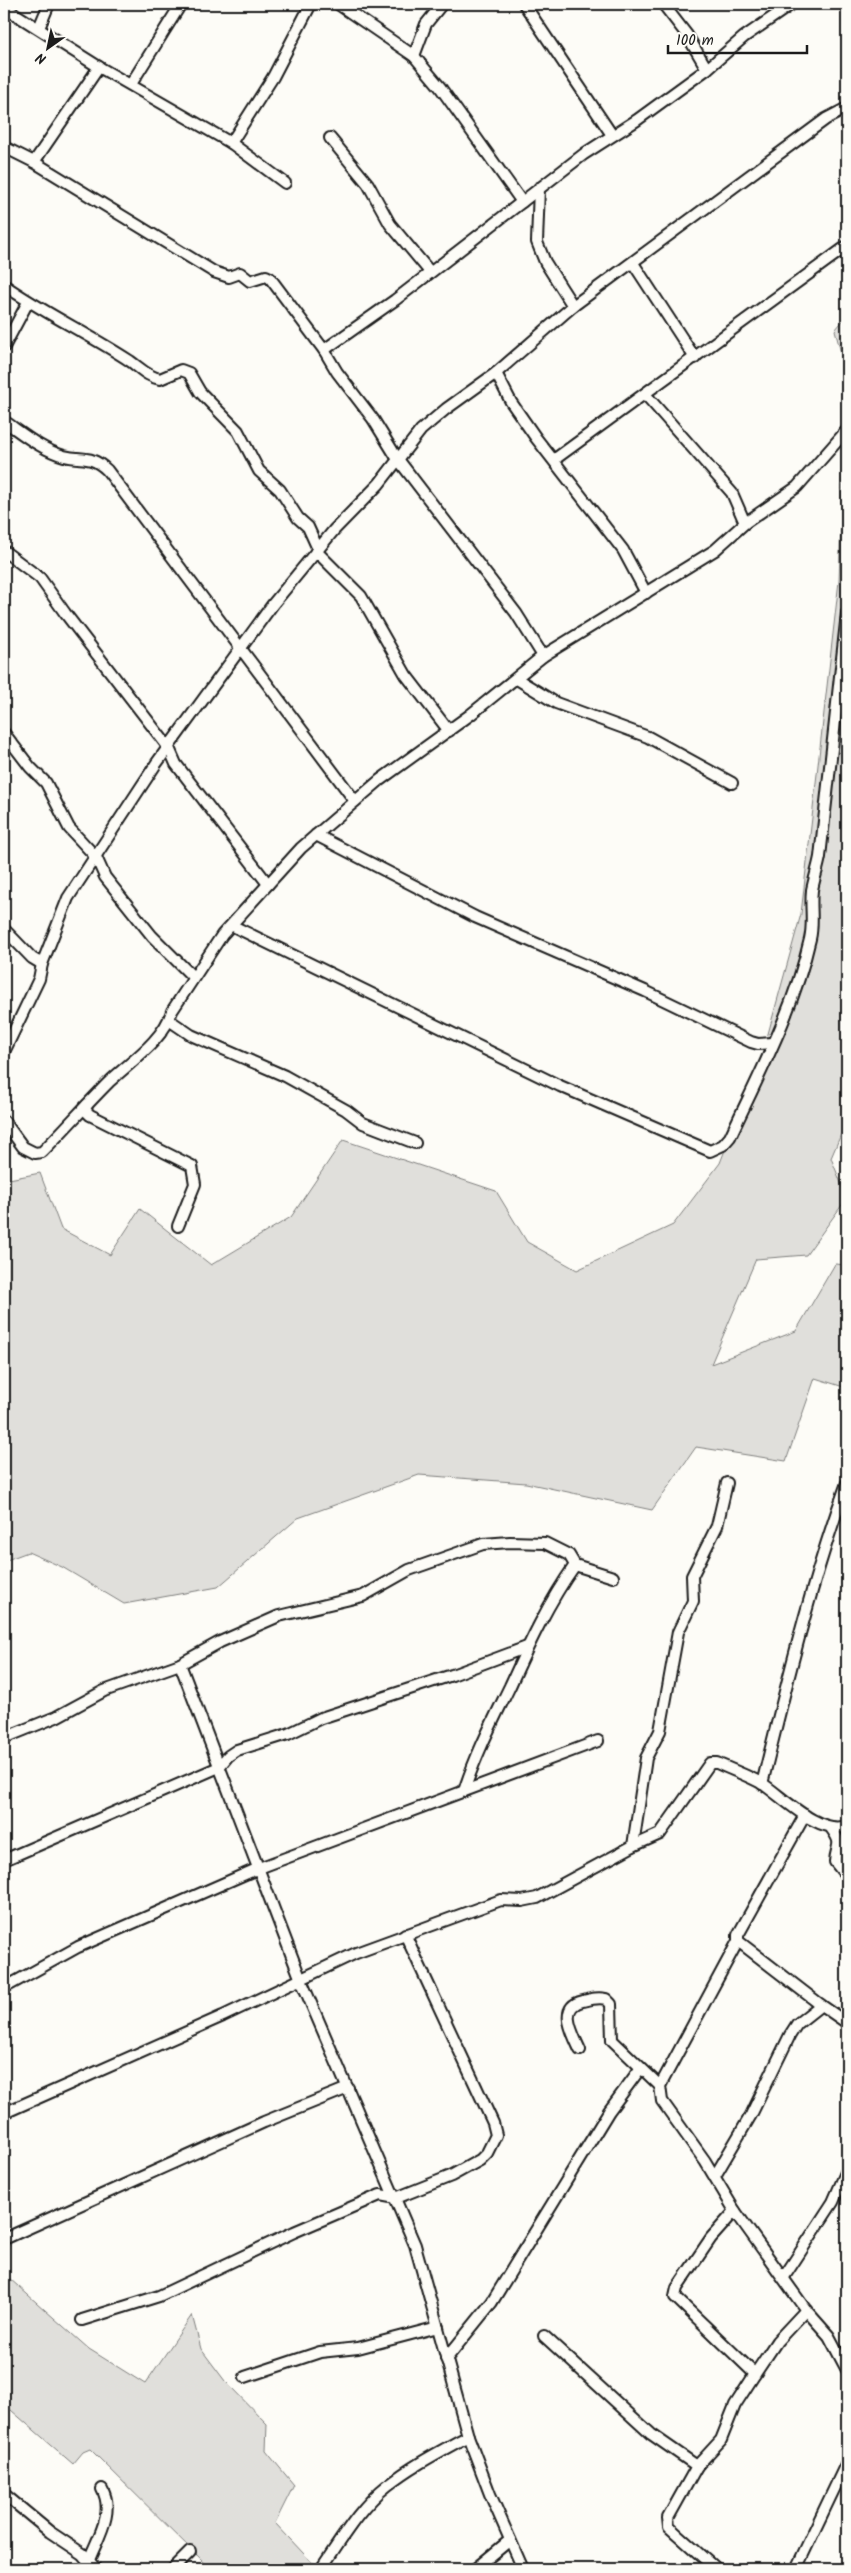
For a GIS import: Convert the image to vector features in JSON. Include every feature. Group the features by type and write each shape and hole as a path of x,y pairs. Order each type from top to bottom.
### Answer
{"street":[{"path":"39,28 49,4"},
{"path":"131,84 181,4"},
{"path":"231,144 274,77 311,4"},
{"path":"338,4 414,56 440,87 522,202"},
{"path":"414,56 426,24 442,4"},
{"path":"524,4 612,135"},
{"path":"663,4 687,35 707,69"},
{"path":"324,350 388,305 539,188 707,69 744,37 792,4"},
{"path":"4,7 99,67 231,144 284,183"},
{"path":"34,162 99,67"},
{"path":"4,1052 39,979 42,964 68,898 156,764 273,604 317,550 379,484 397,458 421,430 446,409 496,373 573,306 826,119 847,108"},
{"path":"330,138 368,184 390,224 430,272"},
{"path":"4,148 34,162 214,272 229,277 240,273 250,281 266,276 270,278 324,350 336,372 378,426 397,458 511,606 543,656"},
{"path":"539,188 537,242 545,262 573,306"},
{"path":"555,459 695,358 774,297 847,246"},
{"path":"633,262 695,358"},
{"path":"4,285 28,302 156,378 165,378 181,370 189,373 200,392 238,430 259,471 280,490 298,518 308,527 317,550 361,596 406,675 448,731"},
{"path":"4,347 28,302"},
{"path":"496,373 512,402 536,438 555,459 576,492 623,550 646,592"},
{"path":"645,394 732,493 745,523"},
{"path":"4,421 42,447 64,456 88,458 99,462 194,583 356,801"},
{"path":"4,1121 23,1147 35,1153 42,1152 87,1105 146,1049 169,1020 172,1011 193,977 222,936 233,926 268,884 316,835 406,759 448,731 516,680 543,656 715,550 745,523 797,487 847,431"},
{"path":"4,551 40,578 169,748 176,764 268,884"},
{"path":"233,926 560,1086 710,1151 723,1145 730,1137 795,992 814,921 812,890 820,857 847,613"},
{"path":"516,680 556,703 648,737 732,782"},
{"path":"4,733 30,767 46,783 69,828 96,857 105,877 136,917 193,977"},
{"path":"316,835 474,916 645,991 751,1042 773,1044"},
{"path":"4,929 32,958 42,964"},
{"path":"169,1020 191,1036 285,1076 346,1110 363,1123 415,1143"},
{"path":"87,1105 84,1109 90,1116 192,1166 195,1184 178,1226"},
{"path":"633,1846 646,1758 660,1731 678,1632 692,1601 692,1576 717,1526 727,1484"},
{"path":"762,1784 809,1602 828,1537 847,1484"},
{"path":"4,1738 56,1717 104,1691 180,1664 220,1642 279,1616 363,1596 410,1570 482,1544 510,1542 545,1543 569,1556 575,1565 613,1577"},
{"path":"464,1791 474,1762 528,1647 555,1594 575,1565"},
{"path":"4,1860 218,1767 238,1750 288,1734 321,1718 452,1675 528,1647"},
{"path":"180,1664 301,1980 415,2245 468,2436 523,2569"},
{"path":"4,1988 78,1947 259,1868 598,1741"},
{"path":"4,2113 301,1980 356,1953 501,1900 522,1901 538,1898 633,1846 660,1834 710,1763 717,1763 762,1784 805,1816 831,1828 839,1839 840,1845 835,1862 847,1877"},
{"path":"805,1816 738,1935 738,1941 660,2086 662,2101 705,2161 735,2210 806,2310 830,2336 847,2370"},
{"path":"831,1828 847,1826"},
{"path":"82,2320 159,2296 294,2232 380,2195 396,2198 451,2176 480,2160 487,2153 496,2136 493,2123 405,1934"},
{"path":"738,1941 847,2023"},
{"path":"580,2050 568,2020 571,2006 582,2001 606,1999 611,2004 612,2040 640,2070 660,2086"},
{"path":"714,2176 751,2115 790,2035 797,2024 821,2005"},
{"path":"446,2359 492,2302 609,2111 640,2070"},
{"path":"4,2239 264,2122 348,2088"},
{"path":"705,2161 728,2153"},
{"path":"784,2277 833,2202 847,2170"},
{"path":"735,2210 711,2238 677,2288 675,2297 755,2374"},
{"path":"716,2569 669,2527 668,2522 697,2466 722,2440 735,2405 755,2374 777,2341 806,2310"},
{"path":"245,2377 320,2352 358,2348 438,2326"},
{"path":"544,2336 651,2434 697,2466"},
{"path":"323,2566 351,2526 386,2486 412,2467 468,2436"},
{"path":"796,2569 847,2462"},
{"path":"89,2560 108,2513 108,2499 102,2489"},
{"path":"4,2494 50,2532 89,2560 96,2569"},
{"path":"475,2569 510,2540"},
{"path":"173,2569 190,2552"}],"shaded area":[{"path":"847,316 847,1120 831,1158 847,1198 806,1255 756,1259 711,1364 796,1331 835,1264 847,1265 847,1388 815,1378 786,1461 696,1447 652,1510 526,1483 419,1475 298,1518 218,1587 124,1604 62,1567 28,1552 4,1561 4,1180 40,1173 61,1229 110,1255 140,1209 211,1265 291,1217 343,1140 496,1191 527,1242 577,1270 673,1225 720,1163 763,1052 801,914 839,581 846,372 835,330"},
{"path":"4,2276 10,2279 89,2349 145,2384 192,2315 201,2349 225,2381 267,2424 266,2451 294,2485 275,2523 318,2569 211,2569 90,2449 83,2452 73,2464 4,2404"}]}
